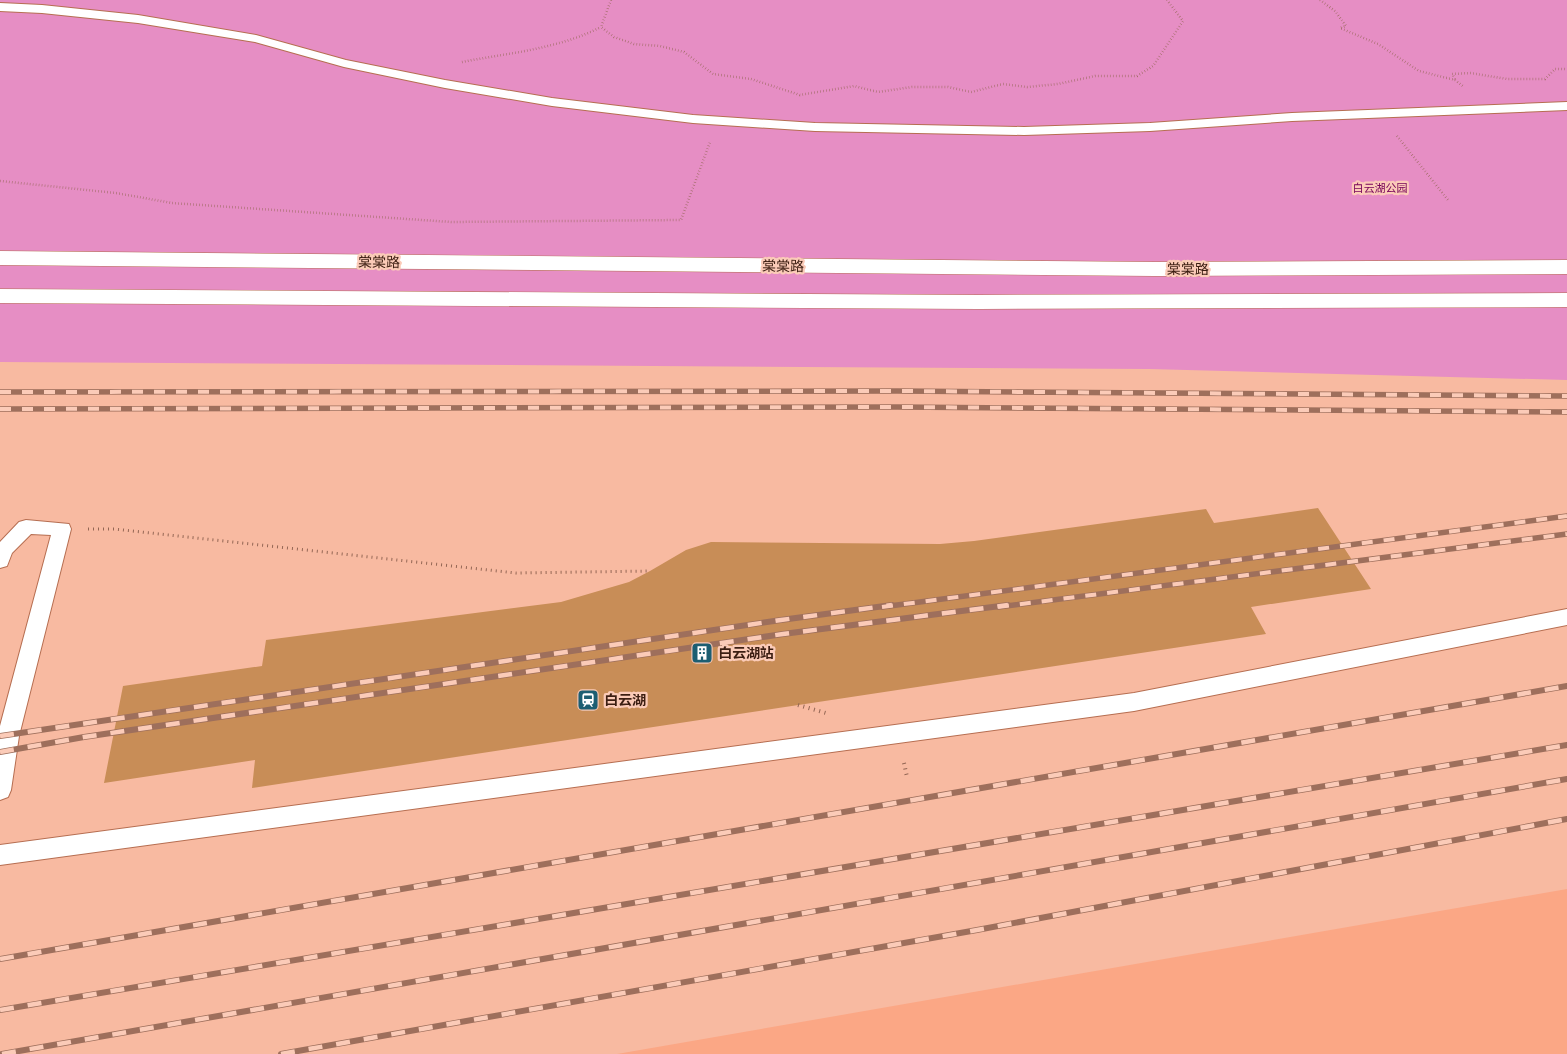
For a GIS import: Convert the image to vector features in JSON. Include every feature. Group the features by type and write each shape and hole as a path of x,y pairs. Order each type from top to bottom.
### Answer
{"street":[{"name":"棠棠路","path":"0,258 1155,269 1567,267"},
{"path":"0,296 593,301 1400,302 1567,300"}],"lane":[{"path":"0,7 42,9 138,19 256,39 344,64 445,84 552,102 718,120 815,127 1024,131 1150,127 1378,113 1567,106"},
{"path":"0,561 4,550 26,527 62,529 8,736 0,790"},
{"path":"0,855 1134,702 1567,617"}],"path":[{"path":"458,62 544,47 579,38 601,27 611,0"},
{"path":"601,27 614,36 634,44 660,46 684,52 713,74 751,79 800,94 854,86 878,92 912,87 948,87 971,92 1003,84 1027,87 1058,84 1095,76 1137,76 1153,66 1183,21 1166,0"},
{"path":"1320,0 1335,11 1346,26 1340,28 1378,44 1419,71 1455,80 1493,108"},
{"path":"1455,80 1452,74 1470,74 1507,79 1545,79 1555,68 1567,69"},
{"path":"1378,113 1448,200"},
{"path":"0,181 116,193 172,203 451,222 681,220 718,120"},
{"path":"62,529 114,530 516,573 650,571"}],"shaded area":[{"path":"1567,889 1567,1054 617,1054"}],"green space":[{"name":"白云湖公园","path":"0,0 1567,0 1567,380 1149,369 0,362"}],"building":[{"name":"白云湖站","path":"1318,508 1371,589 1251,607 1266,634 252,788 255,760 104,783 123,686 262,666 266,640 561,602 629,582 686,550 711,542 940,544 1206,509 1214,523"}],"railway":[{"path":"0,392 897,391 1567,396"},
{"path":"0,409 897,407 1567,412"},
{"path":"882,607 1567,516"},
{"path":"998,607 1567,534"},
{"path":"0,736 892,605"},
{"path":"0,752 84,737 783,634 1008,605"},
{"path":"0,959 1567,686"},
{"path":"0,1010 1567,745"},
{"path":"2,1054 1567,779"},
{"path":"281,1054 977,930 1567,819"}],"place":[{"name":"白云湖站","path":"702,653"},
{"name":"白云湖","path":"588,700"}]}
